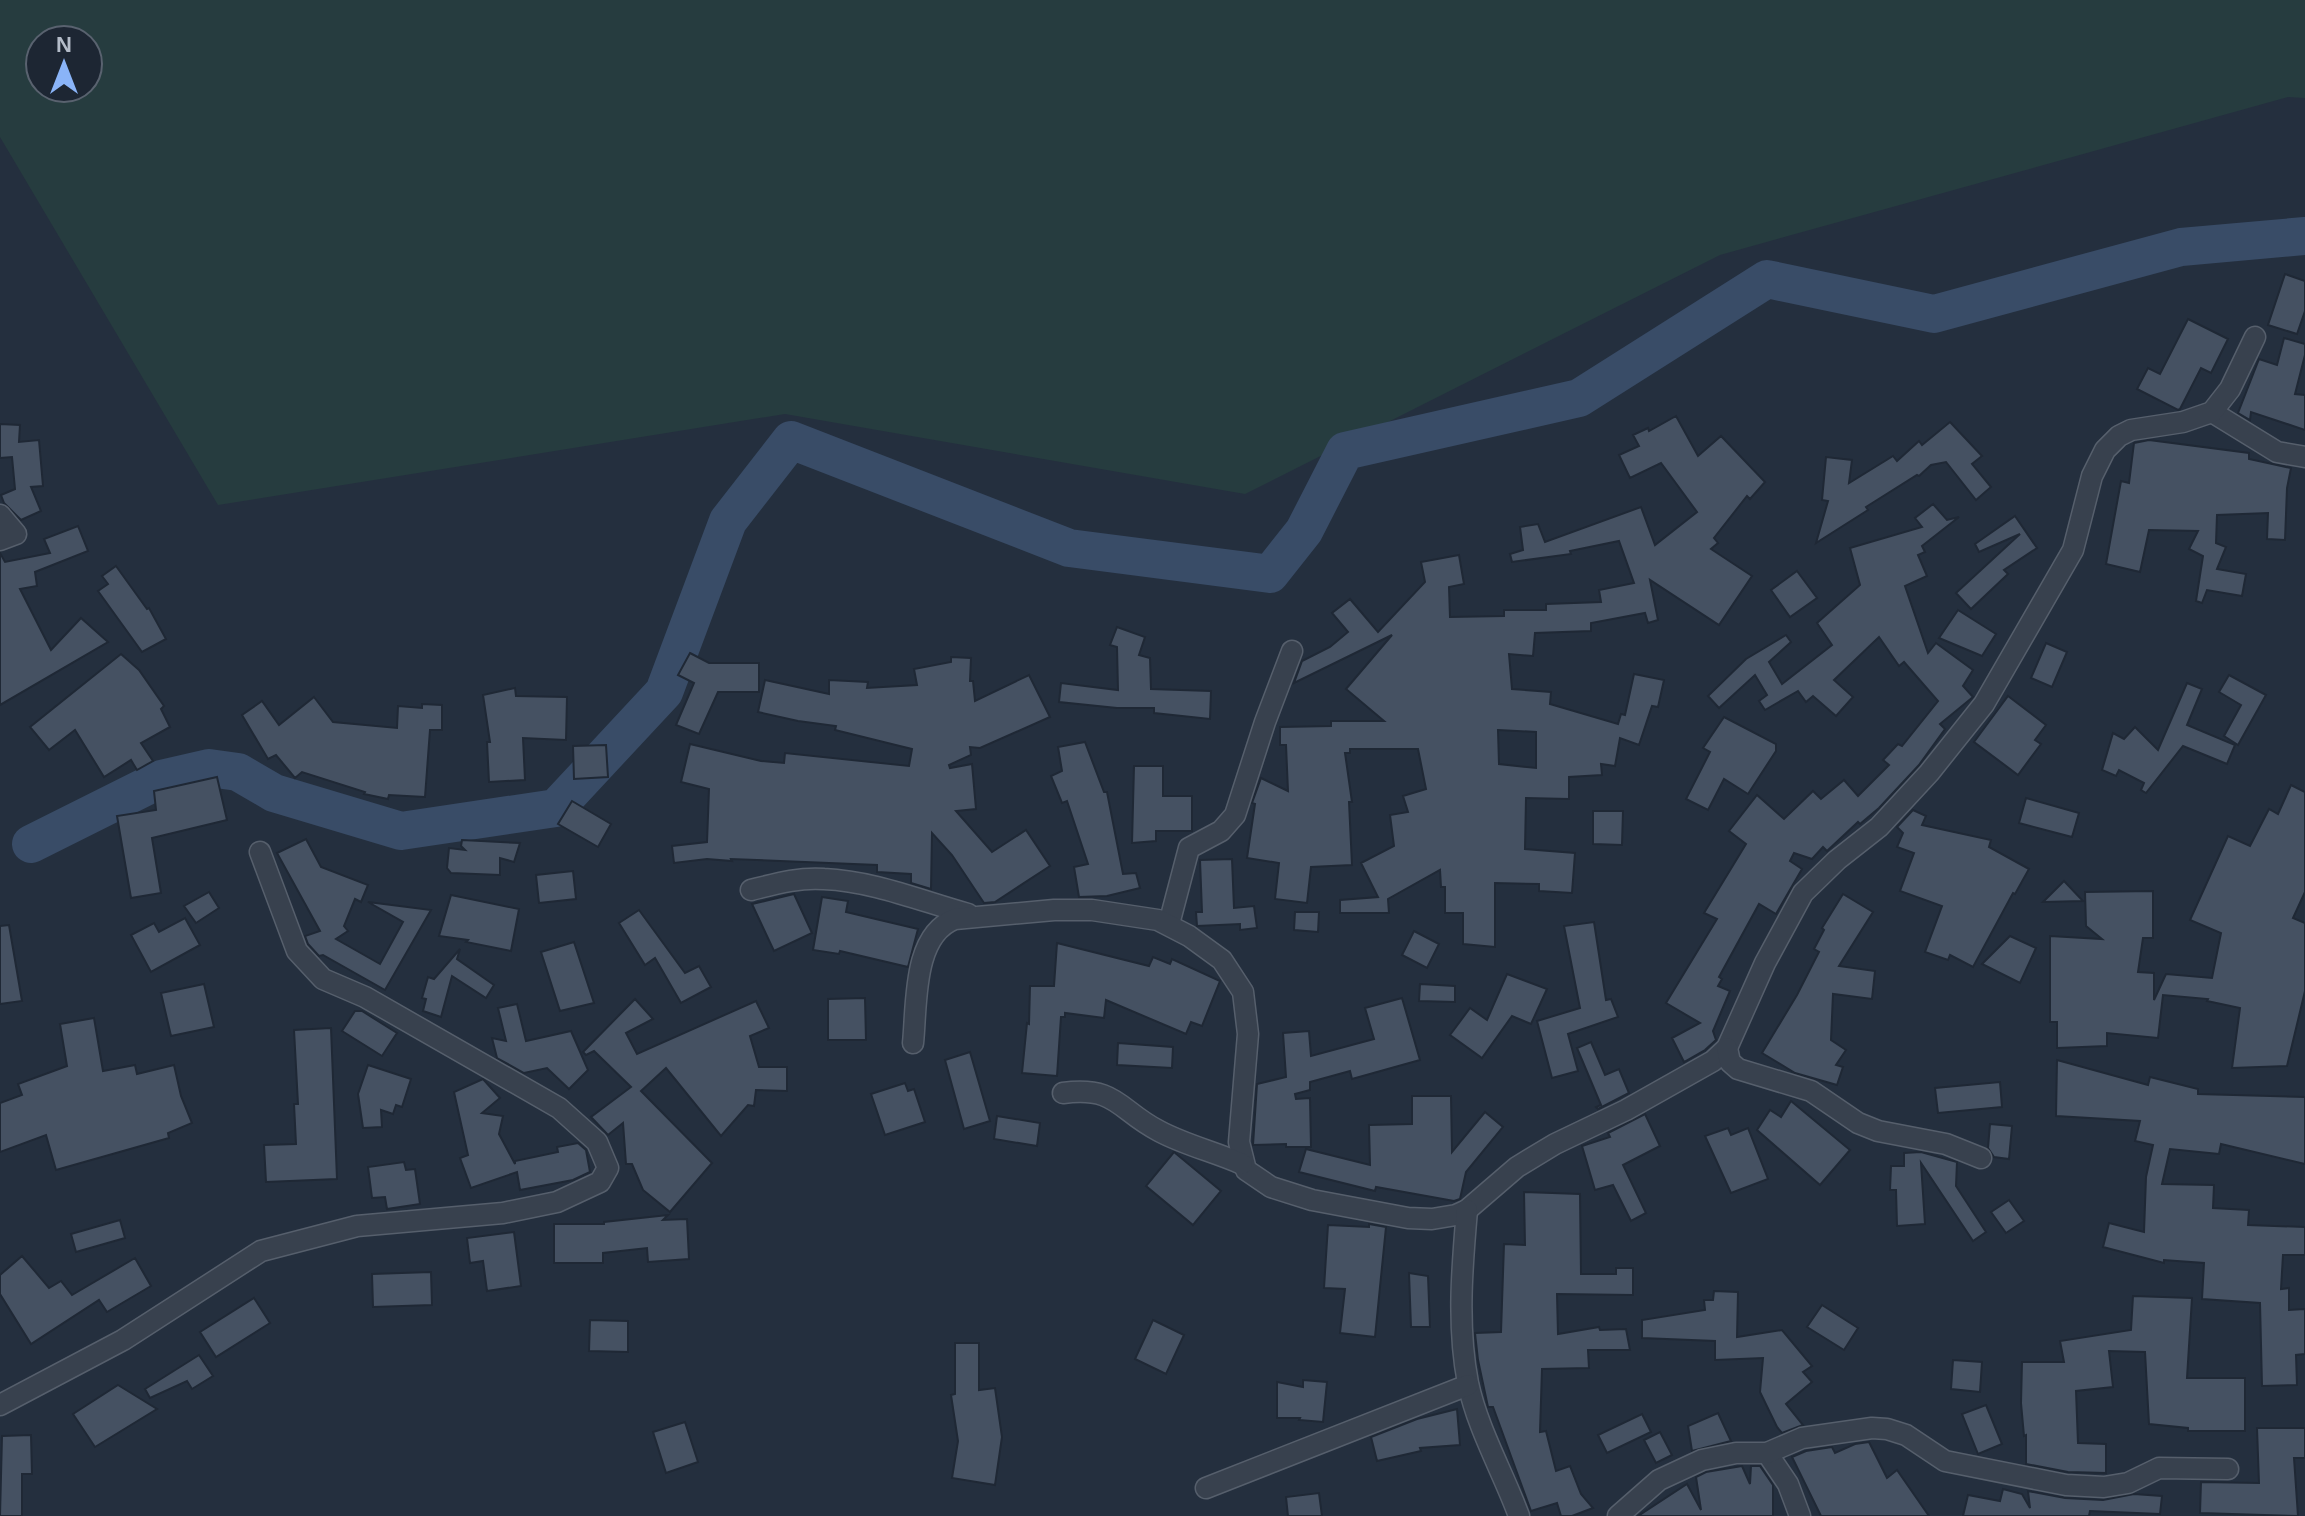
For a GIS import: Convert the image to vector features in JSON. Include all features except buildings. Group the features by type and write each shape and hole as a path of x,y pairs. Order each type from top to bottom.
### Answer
{"street":[{"path":"1063,1093 1086,1091 1111,1098 1160,1132 1242,1164 1252,1176 1271,1187 1312,1200 1408,1218 1448,1218 1467,1210 1517,1167 1555,1144 1626,1110 1713,1061 1727,1048 1765,963 1803,893 1837,860 1879,827 1929,773 1984,704 2073,550 2092,476 2105,450 2119,436 2131,430 2183,422 2212,412 2230,389 2255,337"},
{"path":"2212,412 2277,452 2305,457"},
{"path":"0,515 16,534 0,540"},
{"path":"1169,924 1189,848 1228,825 1240,804 1265,722 1292,651"},
{"path":"0,1405 123,1340 261,1251 357,1226 503,1213 557,1202 600,1182 608,1168 597,1142 559,1108 365,997 323,979 297,951 260,852"},
{"path":"751,890 789,880 842,880 980,917"},
{"path":"913,1043 918,982 928,944 946,922 1054,910 1092,910 1145,917 1169,924 1222,960 1243,992 1248,1034 1239,1142 1242,1164"},
{"path":"1727,1048 1730,1062 1738,1069 1811,1091 1858,1123 1878,1131 1946,1144 1981,1158"},
{"path":"1467,1210 1462,1319 1468,1385 1519,1516"},
{"path":"1206,1488 1468,1385"},
{"path":"1618,1516 1659,1480 1692,1464 1736,1453 1767,1453 1814,1435 1881,1427 1906,1435 1945,1461 2066,1485 2104,1487 2128,1483 2159,1468 2228,1469"},
{"path":"1767,1453 1788,1484 1800,1516"}],"green space":[{"path":"0,0 2305,0 2305,98 2288,97 1720,255 1245,494 785,414 218,505 0,137"}],"waterway":[{"path":"31,844 161,779 209,768 238,772 274,793 401,831 556,808 664,692 728,521 791,440 1069,548 1270,574 1304,531 1345,451 1579,398 1767,279 1934,314 2181,247 2305,236"}]}
